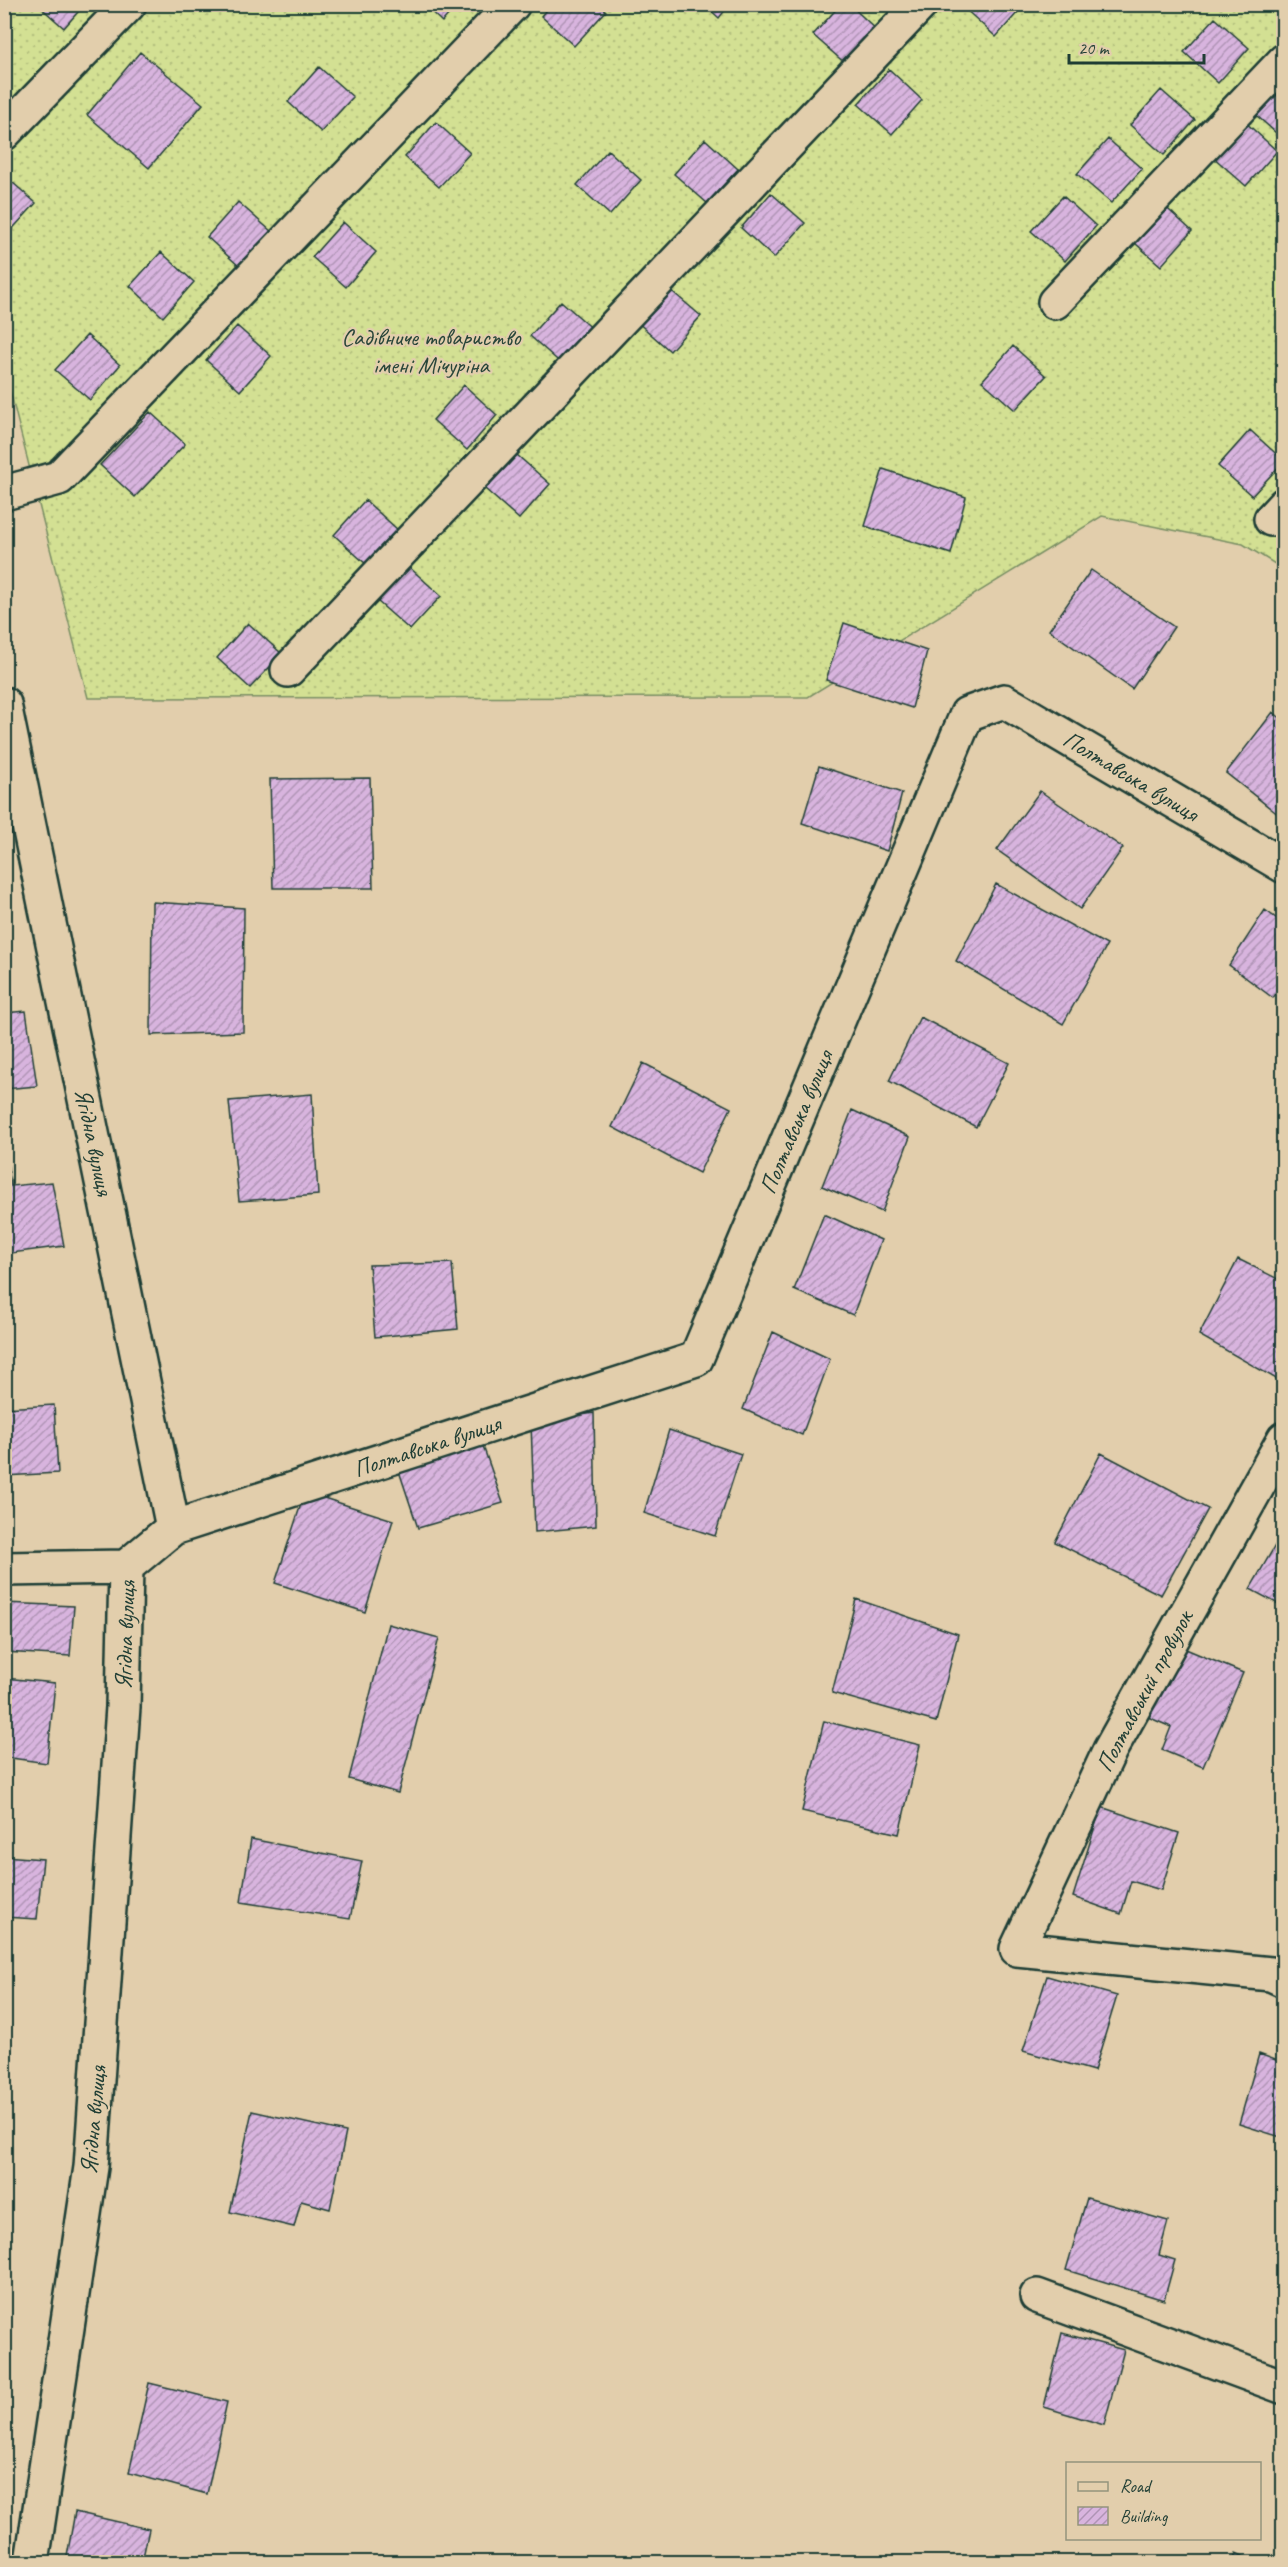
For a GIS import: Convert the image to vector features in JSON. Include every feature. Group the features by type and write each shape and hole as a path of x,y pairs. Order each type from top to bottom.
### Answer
{"street":[{"path":"4,133 129,4"},
{"path":"4,493 59,478 513,4"},
{"path":"288,670 921,4"},
{"path":"1055,302 1284,61"},
{"name":"Полтавська вулиця","path":"173,1528 696,1359 967,714 1004,700 1284,866"},
{"name":"Ягідна вулиця","path":"4,704 173,1528 126,1567 123,1707 91,2167 32,2562"},
{"name":"Полтавський провулок","path":"1284,1439 1110,1750 1017,1948 1271,1974 1284,1980"},
{"path":"4,1569 126,1567"},
{"path":"1037,2296 1284,2387"}],"green space":[{"name":"Садівниче товариство імені Мічуріна","path":"4,5 1283,5 1283,569 1243,544 1102,516 808,697 88,698 5,371"}],"building":[{"path":"37,4 85,4 64,28"},
{"path":"423,4 458,4 442,22"},
{"path":"551,4 598,4 606,11 574,46 541,16"},
{"path":"704,4 730,4 719,18"},
{"path":"841,4 849,4 878,31 847,65 813,35"},
{"path":"965,4 1025,4 996,37 963,7"},
{"path":"1215,18 1249,48 1218,83 1184,52"},
{"path":"140,52 203,104 149,168 87,115"},
{"path":"319,67 353,97 321,132 288,102"},
{"path":"889,69 922,100 892,134 858,104"},
{"path":"1284,84 1284,140 1256,115"},
{"path":"1161,90 1195,120 1164,155 1130,125"},
{"path":"1243,120 1277,151 1246,186 1212,156"},
{"path":"436,122 470,153 439,187 405,157"},
{"path":"705,139 738,169 707,203 674,174"},
{"path":"1108,139 1142,169 1111,203 1077,174"},
{"path":"608,150 641,180 610,215 577,185"},
{"path":"4,175 36,203 5,237 4,237"},
{"path":"771,193 805,223 774,258 741,228"},
{"path":"1063,196 1096,226 1065,261 1031,231"},
{"path":"1159,201 1192,231 1161,266 1127,236"},
{"path":"238,202 272,232 240,267 207,237"},
{"path":"343,222 376,252 346,287 312,257"},
{"path":"161,252 194,282 163,317 130,286"},
{"path":"667,287 701,316 670,351 636,321"},
{"path":"561,301 595,331 564,366 530,336"},
{"path":"237,326 271,356 240,391 206,360"},
{"path":"87,335 120,365 90,400 55,370"},
{"path":"1013,346 1046,376 1015,410 982,381"},
{"path":"464,385 497,415 467,450 433,420"},
{"path":"150,412 185,444 135,497 100,465"},
{"path":"1250,430 1284,461 1252,496 1218,466"},
{"path":"517,455 550,484 519,519 485,489"},
{"path":"883,469 966,497 951,554 865,526"},
{"path":"365,500 398,530 367,565 334,535"},
{"path":"408,566 441,596 410,630 377,601"},
{"path":"1091,570 1174,627 1132,689 1049,630"},
{"path":"248,623 282,654 250,688 217,658"},
{"path":"844,623 927,651 912,708 826,680"},
{"path":"1273,712 1284,721 1284,819 1226,773"},
{"path":"819,766 902,793 887,851 802,823"},
{"path":"370,778 373,888 273,888 270,779"},
{"path":"1040,791 1123,848 1080,909 997,850"},
{"path":"996,884 1107,945 1063,1024 956,961"},
{"path":"152,902 244,908 243,1032 151,1035"},
{"path":"1265,910 1284,924 1284,983 1273,998 1229,965"},
{"path":"26,1011 37,1086 4,1089 4,1013"},
{"path":"920,1017 1009,1063 976,1127 889,1081"},
{"path":"643,1063 731,1108 699,1173 612,1127"},
{"path":"312,1094 318,1195 239,1201 229,1101"},
{"path":"852,1110 910,1137 882,1212 822,1186"},
{"path":"4,1144 11,1186 52,1182 64,1246 4,1254"},
{"path":"824,1214 881,1240 853,1315 794,1290"},
{"path":"1238,1259 1284,1282 1284,1375 1280,1381 1199,1335"},
{"path":"452,1263 458,1329 375,1337 369,1265"},
{"path":"773,1332 830,1359 802,1435 743,1409"},
{"path":"54,1405 58,1473 4,1476 4,1408"},
{"path":"594,1413 596,1526 535,1532 531,1423"},
{"path":"669,1430 741,1454 715,1536 644,1513"},
{"path":"482,1443 503,1503 418,1528 399,1471"},
{"path":"1101,1453 1208,1509 1161,1595 1055,1542"},
{"path":"305,1492 393,1520 365,1612 275,1583"},
{"path":"1284,1530 1284,1607 1250,1589"},
{"path":"856,1599 958,1634 936,1722 832,1693"},
{"path":"4,1603 74,1606 70,1656 4,1652"},
{"path":"388,1624 439,1638 398,1793 349,1779"},
{"path":"1181,1647 1243,1673 1203,1767 1162,1750 1171,1727 1148,1717"},
{"path":"4,1678 55,1683 47,1763 4,1757"},
{"path":"824,1721 920,1745 899,1834 802,1811"},
{"path":"1101,1807 1179,1833 1161,1890 1131,1881 1121,1914 1073,1897"},
{"path":"251,1839 362,1861 350,1919 241,1902"},
{"path":"4,1856 43,1859 37,1919 4,1917"},
{"path":"1047,1976 1117,1996 1094,2071 1023,2051"},
{"path":"1259,2054 1284,2063 1284,2138 1239,2124"},
{"path":"252,2111 346,2132 330,2209 301,2201 294,2227 230,2212"},
{"path":"1087,2198 1168,2221 1159,2255 1175,2260 1164,2300 1066,2270"},
{"path":"1062,2333 1124,2350 1104,2425 1044,2407"},
{"path":"149,2383 227,2402 207,2494 129,2473"},
{"path":"75,2512 149,2529 142,2562 66,2562"},
{"path":"1236,2553 1256,2562 1232,2562"}]}
